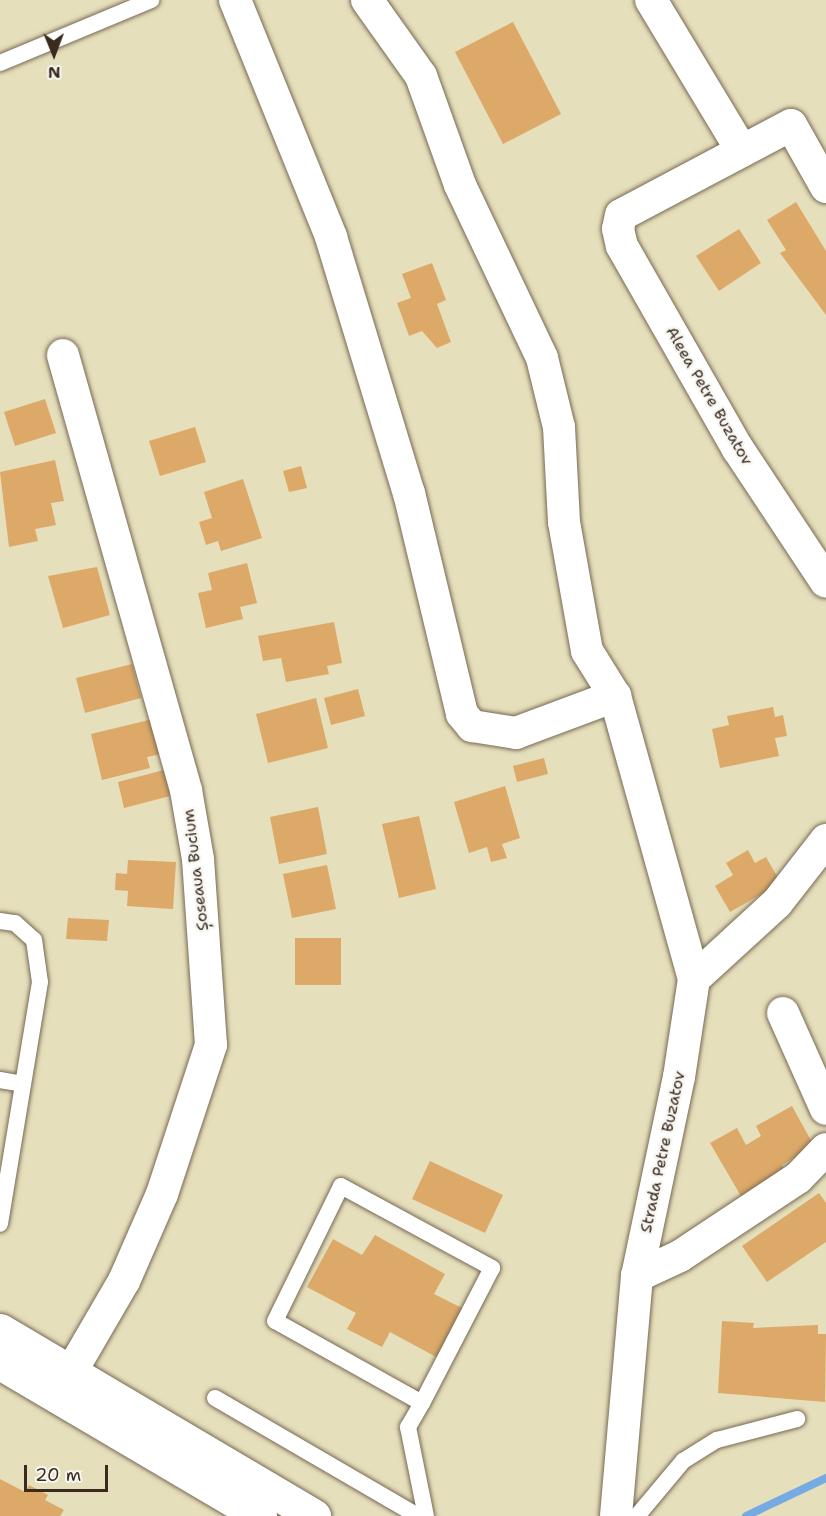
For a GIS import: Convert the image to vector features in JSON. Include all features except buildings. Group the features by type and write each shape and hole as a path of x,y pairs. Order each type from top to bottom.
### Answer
{"main road":[{"path":"0,1330 64,1384 260,1516"},
{"path":"0,1363 64,1384 314,1516"}],"street":[{"path":"235,0 331,237 409,493 462,714 472,726 516,733 615,696"},
{"path":"367,0 421,76 460,184 542,358 559,427 573,590 587,651 615,696 694,979 777,903 826,840"},
{"path":"651,0 742,151 791,125 826,187"},
{"name":"Aleea Petre Buzatov","path":"742,151 621,215 618,229 622,246 738,449 826,582"},
{"name":"Șoseaua Bucium","path":"63,355 186,790 198,859 211,1045 157,1204 124,1281 64,1384"},
{"name":"Strada Petre Buzatov","path":"616,1516 638,1276 679,1077 694,979"},
{"path":"783,1013 826,1109"},
{"path":"638,1276 680,1256 798,1178 826,1149"}],"lane":[{"path":"0,63 152,0"},
{"path":"0,921 15,923 34,940 40,982 0,1224"},
{"path":"0,1080 23,1084"},
{"path":"422,1403 274,1321 341,1186 492,1268 422,1403 408,1426 426,1516"},
{"path":"214,1398 418,1516"},
{"path":"638,1516 683,1461 717,1440 796,1419"}],"waterway":[{"path":"746,1516 826,1478"}]}
